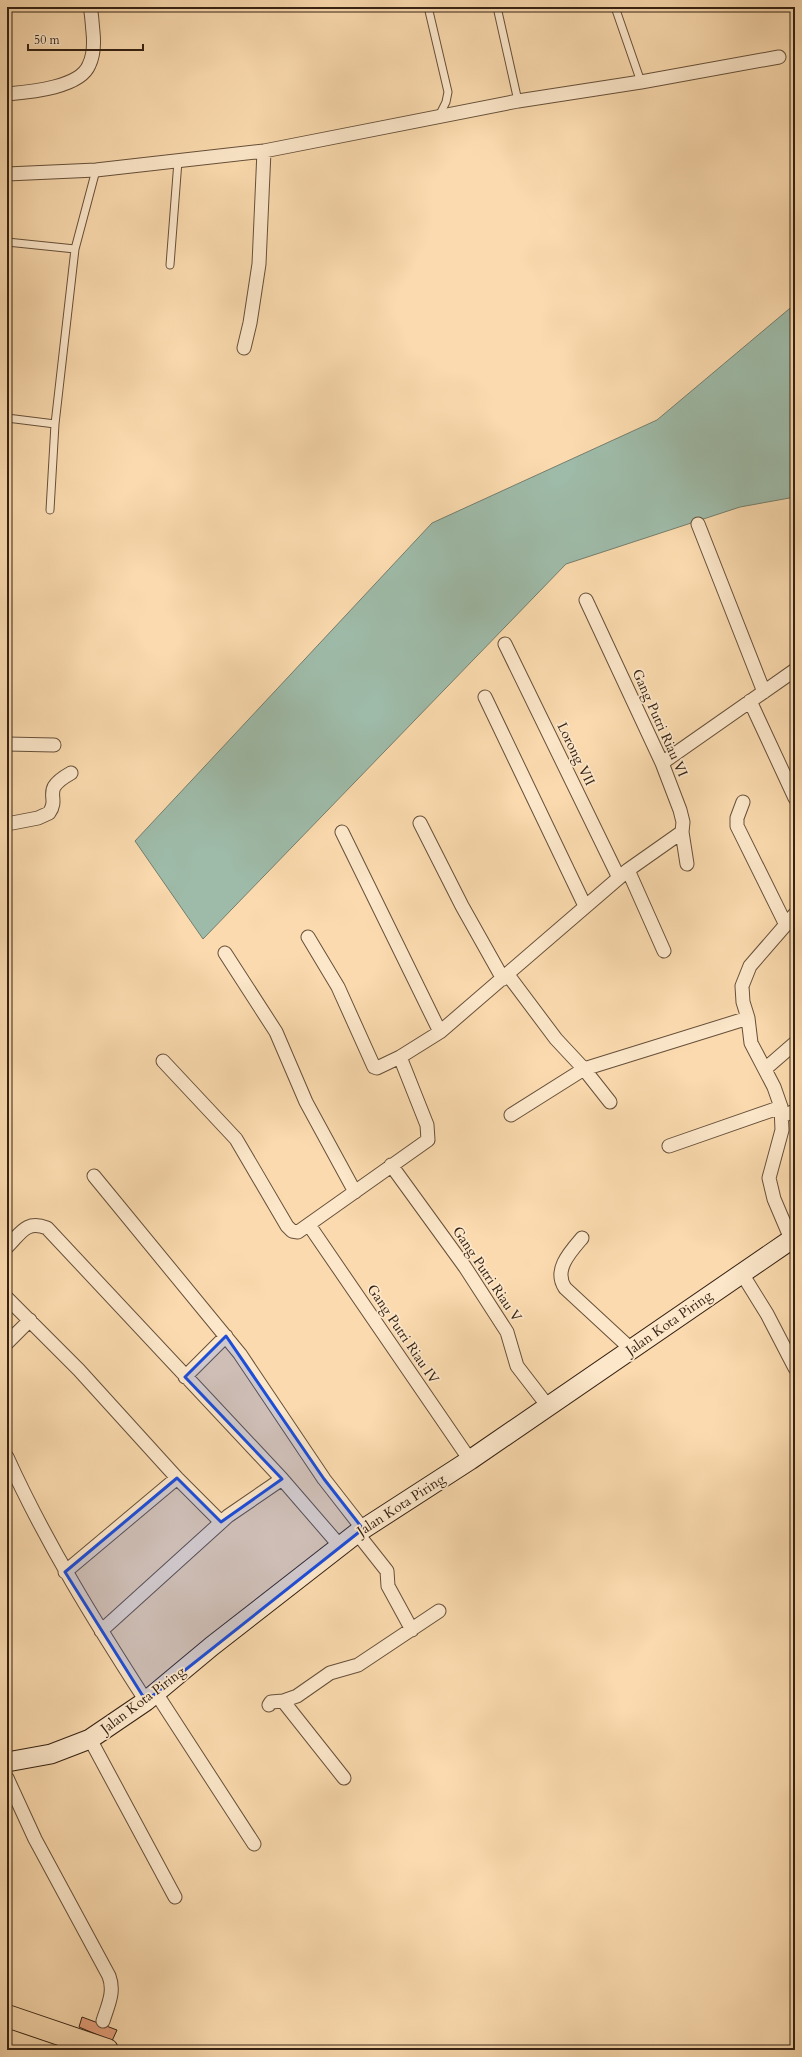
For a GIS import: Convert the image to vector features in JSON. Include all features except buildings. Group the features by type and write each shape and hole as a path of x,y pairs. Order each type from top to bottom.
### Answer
{"highway":[{"path":"7,2016 107,2050"},
{"path":"7,2028 63,2050"}],"street":[{"path":"7,94 60,85 72,81 85,72 89,66 94,41 90,7"},
{"path":"7,174 96,170 264,151 518,101 641,82 779,57"},
{"path":"244,348 250,323 259,264 264,151"},
{"path":"698,524 764,692"},
{"name":"Gang Putri Riau VI","path":"586,600 662,763 680,810 683,822 682,832 687,864"},
{"name":"Lorong VII","path":"504,644 664,951"},
{"path":"662,763 795,670"},
{"path":"485,697 585,906"},
{"path":"750,701 795,798"},
{"path":"7,744 54,745"},
{"path":"7,824 38,818 50,813 52,807 52,794 55,784 71,773"},
{"path":"743,802 737,818 737,826 786,925"},
{"path":"420,822 462,906 506,977 610,1102"},
{"path":"342,832 440,1032"},
{"path":"308,937 338,987 374,1068 377,1068 400,1057 440,1032 506,977 585,906 624,874 682,832"},
{"path":"793,1238 774,1199 769,1178 782,1130 782,1111 765,1069 751,1043 748,1018 743,1002 742,986 750,966 795,914"},
{"path":"225,953 276,1032 306,1102 354,1192"},
{"path":"511,1115 584,1069 748,1018"},
{"path":"765,1069 795,1043"},
{"path":"163,1061 236,1139 287,1226 292,1231 298,1232 391,1164 424,1144 429,1137 427,1125 400,1057"},
{"path":"669,1146 782,1111 795,1111"},
{"name":"Gang Putri Riau V","path":"391,1164 465,1268 507,1332 517,1366 547,1405"},
{"path":"94,1176 240,1354 387,1571 388,1586 412,1630"},
{"path":"7,1248 27,1227 31,1225 48,1228 185,1377 282,1479 340,1546"},
{"name":"Gang Putri Riau IV","path":"309,1225 470,1460"},
{"path":"582,1238 569,1255 561,1269 561,1283 564,1288 631,1349"},
{"name":"Jalan Kota Piring","path":"7,1762 51,1754 90,1739 151,1697 212,1646 360,1531 470,1460 547,1405 793,1238"},
{"path":"741,1272 767,1314 795,1368"},
{"path":"7,1298 79,1370 177,1478 221,1522"},
{"path":"7,1343 30,1320"},
{"path":"185,1377 226,1336"},
{"path":"7,1457 30,1506 65,1572 101,1631 151,1697 254,1844"},
{"path":"65,1572 177,1478"},
{"path":"101,1631 221,1522 282,1479"},
{"path":"269,1704 297,1696 330,1673 358,1665 439,1611"},
{"path":"283,1701 344,1778"},
{"path":"90,1739 175,1897"},
{"path":"7,1778 35,1839 109,1976 112,1984 112,1995 103,2021"}],"lane":[{"path":"497,7 518,101"},
{"path":"615,7 641,82"},
{"path":"429,11 448,92 446,102 439,116"},
{"path":"170,265 178,161"},
{"path":"50,510 55,424 75,249 96,170"},
{"path":"7,242 75,249"},
{"path":"7,418 55,424"}],"highlighted area":[{"path":"226,1336 324,1479 363,1529 146,1701 65,1572 177,1478 221,1522 282,1479 185,1377"}],"shaded area":[{"path":"795,304 795,497 740,507 566,564 203,939 135,841 432,523 657,420"}]}
